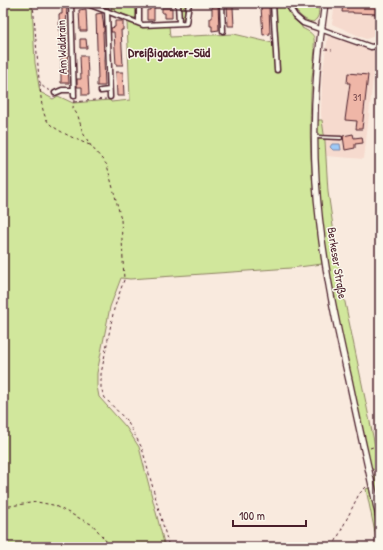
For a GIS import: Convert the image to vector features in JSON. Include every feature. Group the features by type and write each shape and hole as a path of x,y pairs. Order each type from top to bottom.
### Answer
{"main road":[{"name":"Berkeser Straße","path":"325,3 316,69 314,137 317,198 326,270 380,522"}],"street":[{"name":"Am Waldrain","path":"71,3 74,96"},
{"path":"85,3 96,5 107,11 143,25 184,23 187,21 189,3"},
{"path":"139,3 139,23"},
{"path":"178,3 179,23"},
{"path":"222,3 223,31"},
{"path":"273,3 277,70"},
{"path":"287,3 295,16 301,22 311,27 371,47 377,46 380,42"},
{"path":"107,11 110,97"},
{"name":"Am Waldrain","path":"56,93 74,90"},
{"path":"101,91 109,90"}],"lane":[{"path":"314,137 340,138"}],"path":[{"path":"33,3 41,104 48,122 74,139 91,146"},
{"path":"325,49 332,50"},
{"path":"40,84 56,93"},
{"path":"74,96 73,108 78,116 79,123 91,146 107,165 121,219 124,280 114,309 101,374 101,388 105,398 127,422 142,448 169,547"},
{"path":"74,102 109,99 110,97"},
{"path":"370,448 373,447 380,450"},
{"path":"333,547 359,494 367,486 372,485"},
{"path":"3,507 37,502 53,505 93,525 111,547"}],"shaded area":[{"path":"335,3 380,3 380,23 372,37 366,39 332,24"},
{"path":"328,36 376,52 364,159 326,156 321,114 322,76"}],"green space":[{"path":"3,3 32,3 35,63 40,92 53,99 58,96 73,103 130,100 127,21 143,27 169,26 170,37 234,34 277,44 275,3 284,3 302,28 313,35 314,38 315,49 311,83 310,137 314,201 322,264 291,268 130,279 121,278 110,307 97,373 99,397 126,427 139,447 165,547 3,547"},
{"path":"97,3 125,3 137,8 137,17 134,18 111,10 112,7 109,5 108,9 99,6"},
{"path":"180,3 185,3 183,19 181,18"},
{"path":"291,3 319,3 319,13 316,20 313,22 303,18"},
{"path":"322,120 325,141 328,192 342,288 375,446 380,444 380,465 374,470 370,467 344,348 327,258 321,215 318,175 316,122"},
{"path":"380,470 380,512 372,477"},
{"path":"369,488 379,531 380,547 378,547 366,489"}],"water":[{"path":"332,144 340,144 341,150 333,150 330,147"}],"building":[{"path":"62,3 67,3 66,33 69,83 61,83 62,51 60,51 59,14 62,14"},
{"path":"212,3 218,3 219,30 212,31 212,26 210,26 210,18 212,18"},
{"path":"227,3 234,3 234,26 228,26"},
{"path":"343,3 379,3 379,14 342,12"},
{"path":"150,7 154,7 154,20 147,20 147,10 150,10"},
{"path":"261,7 269,7 270,34 263,35"},
{"path":"162,8 172,8 172,18 165,18 165,13 162,13"},
{"path":"86,9 87,31 80,31 79,10"},
{"path":"102,13 104,28 105,86 97,86 96,14"},
{"path":"115,21 123,21 123,30 121,30 123,65 116,65 114,32 111,32 111,28 115,27"},
{"path":"80,39 86,39 87,48 80,48"},
{"path":"80,56 87,56 89,95 82,95 82,87 77,87 77,79 81,79"},
{"path":"116,72 123,72 124,96 117,96"},
{"path":"348,73 368,75 362,129 356,129 357,121 345,120 350,83 347,83"},
{"path":"353,134 354,138 362,137 363,143 355,144 355,148 345,150 343,136"}],"district":[{"name":"Dreißigacker-Süd","path":"169,52"}]}
